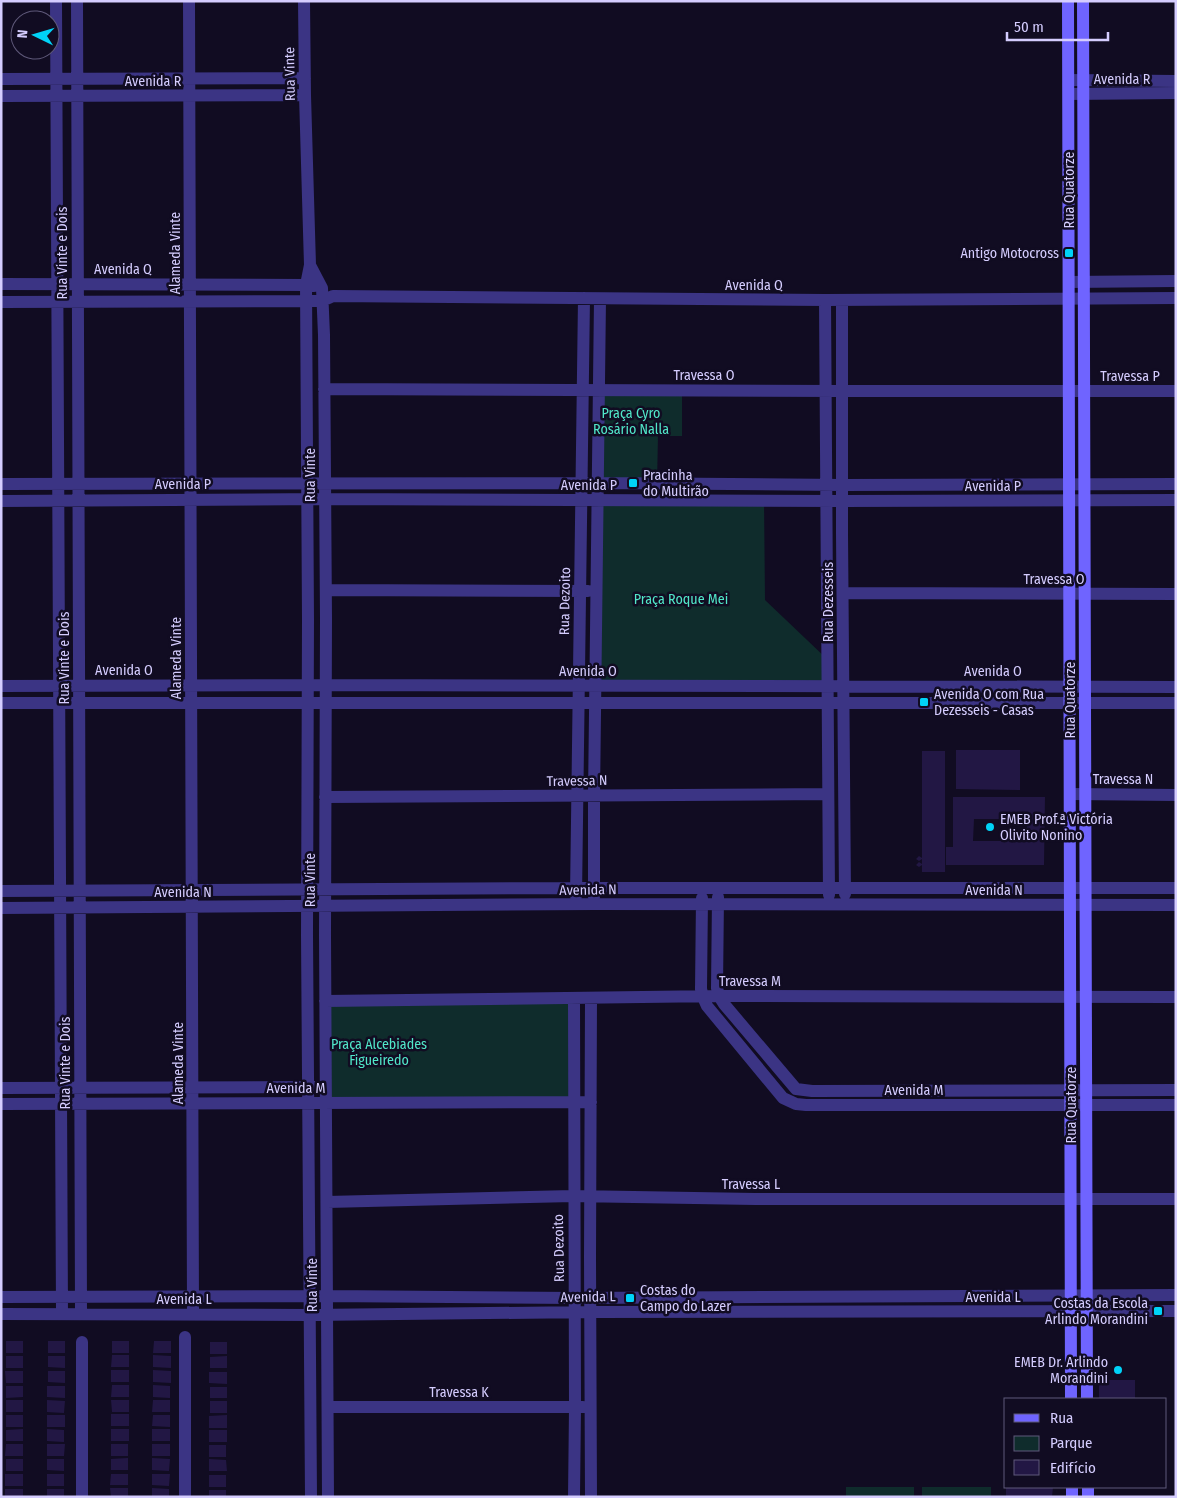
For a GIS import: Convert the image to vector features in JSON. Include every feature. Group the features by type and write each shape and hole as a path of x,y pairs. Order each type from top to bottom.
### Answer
{"street":[{"name":"Rua Vinte e Dois","path":"56,1 62,1314"},
{"name":"Rua Vinte e Dois","path":"77,1 81,1314"},
{"name":"Alameda Vinte","path":"189,1 194,1314"},
{"name":"Rua Vinte","path":"304,1 310,266 306,285 306,301 307,907 311,1497"},
{"name":"Rua Quatorze","path":"1068,1 1071,1398"},
{"name":"Rua Quatorze","path":"1083,1 1087,1398"},
{"name":"Avenida R","path":"1,79 305,78"},
{"name":"Avenida R","path":"1068,87 1084,80 1176,81"},
{"name":"Avenida R","path":"1068,87 1084,94 1176,93"},
{"name":"Avenida R","path":"1,96 305,95"},
{"name":"Rua Vinte","path":"310,266 325,295 325,1001 328,1497"},
{"path":"1069,282 1176,282"},
{"name":"Avenida Q","path":"1,284 306,285 325,295"},
{"name":"Avenida Q","path":"1,302 306,301 325,295 825,300 1176,298"},
{"name":"Rua Dezoito","path":"576,905 584,298"},
{"path":"595,904 594,796 600,298"},
{"name":"Rua Dezesseis","path":"825,300 829,905"},
{"name":"Rua Dezesseis","path":"842,300 845,904"},
{"name":"Travessa O","path":"324,389 1084,391"},
{"name":"Travessa P","path":"1084,391 1176,391"},
{"path":"499,500 500,483"},
{"name":"Avenida P","path":"1,484 1176,484"},
{"path":"692,484 694,500"},
{"name":"Avenida P","path":"1,500 1176,500"},
{"path":"326,590 596,591"},
{"name":"Travessa O","path":"843,592 1176,594"},
{"name":"Avenida O","path":"1,686 1176,687"},
{"path":"1,703 1176,703"},
{"name":"Travessa N","path":"325,797 828,794"},
{"name":"Travessa N","path":"1070,794 1176,795"},
{"name":"Avenida N","path":"1,891 576,888 1176,888"},
{"path":"702,888 701,989 703,997 707,1006 783,1098 796,1104 801,1091 793,1086 719,996 717,988 718,888"},
{"name":"Avenida N","path":"1,908 595,904 1176,905"},
{"name":"Travessa M","path":"325,1001 719,996 1176,997"},
{"name":"Rua Dezoito","path":"574,998 574,1497"},
{"path":"591,998 591,1497"},
{"name":"Avenida M","path":"1,1088 326,1087"},
{"name":"Avenida M","path":"801,1091 1176,1090"},
{"name":"Avenida M","path":"1,1104 591,1102"},
{"name":"Avenida M","path":"796,1104 806,1106 1176,1105"},
{"name":"Travessa L","path":"327,1202 573,1196 755,1199 1176,1199"},
{"name":"Avenida L","path":"1,1297 327,1296 590,1298 1176,1295"},
{"path":"875,1297 876,1312"},
{"name":"Avenida L","path":"1,1314 310,1315 590,1312 1176,1311"},
{"path":"184,1337 185,1497"},
{"path":"82,1342 82,1497"},
{"name":"Travessa K","path":"328,1407 590,1406"}],"green space":[{"name":"Praça Cyro Rosário Nalla","path":"599,390 682,390 682,436 658,436 657,484 598,483"},
{"name":"Praça Roque Mei","path":"764,500 765,600 827,659 828,686 596,686 598,501"},
{"name":"Praça Alcebiades Figueiredo","path":"573,998 573,1102 326,1103 326,1001"},
{"path":"846,1487 914,1487 914,1497 846,1497"},
{"path":"922,1487 991,1487 991,1497 922,1497"}],"building":[{"path":"956,750 1020,750 1020,790 956,789"},
{"path":"922,751 945,751 945,872 922,872 922,865 919,867 916,865 919,862 922,864 922,859 919,861 916,859 919,856 922,858"},
{"path":"953,797 1045,797 1044,865 946,865 946,847 953,847","holes":["974,819 1027,819 1027,841 973,841"]},
{"path":"6,1341 23,1341 23,1353 6,1353"},
{"path":"48,1341 65,1341 65,1353 48,1353"},
{"path":"112,1341 129,1341 129,1353 112,1353"},
{"path":"154,1341 171,1341 171,1353 153,1353"},
{"path":"210,1342 227,1342 227,1354 210,1354"},
{"path":"112,1355 129,1355 129,1367 111,1367"},
{"path":"153,1355 171,1356 171,1368 153,1367"},
{"path":"6,1356 23,1356 23,1368 6,1368"},
{"path":"48,1356 65,1356 65,1368 48,1367"},
{"path":"227,1356 227,1368 210,1368 210,1357"},
{"path":"111,1370 129,1370 129,1382 111,1382"},
{"path":"153,1370 171,1371 171,1383 153,1382"},
{"path":"5,1371 23,1371 23,1383 6,1383"},
{"path":"48,1371 65,1371 65,1383 48,1382"},
{"path":"209,1372 227,1372 227,1384 209,1383"},
{"path":"1099,1380 1135,1380 1135,1398 1099,1398"},
{"path":"112,1385 129,1385 129,1397 111,1397"},
{"path":"153,1385 170,1386 170,1398 153,1397"},
{"path":"6,1386 23,1386 23,1397 6,1398"},
{"path":"47,1386 65,1386 65,1398 47,1397"},
{"path":"210,1387 227,1387 227,1398 210,1398"},
{"path":"6,1400 23,1400 23,1412 6,1412"},
{"path":"47,1400 65,1401 64,1413 47,1412"},
{"path":"111,1400 129,1400 129,1412 112,1412"},
{"path":"153,1400 170,1400 170,1412 152,1412"},
{"path":"210,1401 227,1401 227,1413 210,1413"},
{"path":"111,1414 129,1414 129,1426 111,1426"},
{"path":"6,1415 23,1415 23,1427 6,1427"},
{"path":"47,1415 65,1415 65,1427 47,1427"},
{"path":"153,1415 170,1415 170,1427 152,1426"},
{"path":"227,1415 227,1428 209,1428 209,1416"},
{"path":"23,1429 23,1441 6,1441 6,1430"},
{"path":"47,1429 64,1430 64,1442 47,1441"},
{"path":"111,1429 129,1429 129,1441 111,1441"},
{"path":"152,1429 170,1429 170,1441 152,1441"},
{"path":"209,1430 227,1430 227,1442 209,1442"},
{"path":"6,1444 23,1444 23,1456 5,1456"},
{"path":"47,1444 65,1444 64,1456 47,1456"},
{"path":"111,1444 128,1444 128,1456 111,1456"},
{"path":"152,1444 170,1444 170,1456 152,1456"},
{"path":"209,1445 226,1445 226,1457 209,1457"},
{"path":"128,1458 128,1470 111,1470 111,1459"},
{"path":"152,1458 170,1459 169,1471 152,1470"},
{"path":"6,1459 23,1459 23,1471 6,1471"},
{"path":"47,1459 64,1459 64,1471 47,1470"},
{"path":"209,1459 226,1460 227,1471 209,1471"},
{"path":"5,1474 23,1474 23,1486 5,1486"},
{"path":"47,1474 64,1474 64,1486 47,1486"},
{"path":"111,1474 128,1474 128,1485 110,1485"},
{"path":"152,1474 170,1474 169,1486 152,1485"},
{"path":"209,1475 226,1475 226,1487 209,1487"},
{"path":"110,1488 128,1488 128,1497 111,1497"},
{"path":"152,1488 169,1489 169,1497 152,1497"},
{"path":"1006,1488 1053,1488 1052,1497 1006,1497"},
{"path":"5,1489 23,1489 23,1497 5,1497"},
{"path":"47,1489 64,1489 64,1497 47,1497"},
{"path":"209,1490 226,1490 226,1497 209,1497"}],"place":[{"name":"Antigo Motocross","path":"1069,253"},
{"name":"Pracinha do Multirão","path":"633,483"},
{"name":"Avenida O com Rua Dezesseis - Casas","path":"924,702"},
{"name":"EMEB Prof.ª Victória Olivito Nonino","path":"990,827"},
{"name":"Costas do Campo do Lazer","path":"630,1298"},
{"name":"Costas da Escola Arlindo Morandini","path":"1158,1311"},
{"name":"EMEB Dr. Arlindo Morandini","path":"1118,1370"}]}
